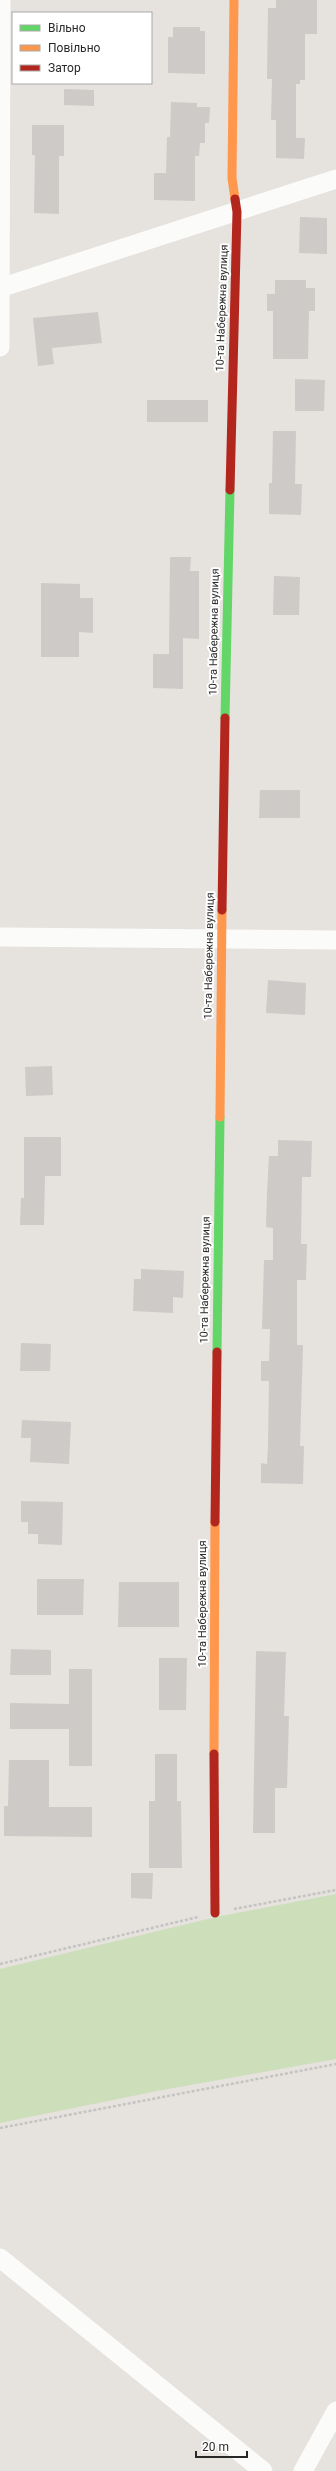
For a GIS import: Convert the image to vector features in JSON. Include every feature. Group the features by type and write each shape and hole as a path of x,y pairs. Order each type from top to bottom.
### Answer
{"street":[{"path":"0,347 1,0"},
{"name":"10-та Набережна вулиця","path":"215,1913 213,1641 226,625 237,212 232,178 234,0"},
{"path":"0,288 336,180"},
{"path":"0,937 336,940"},
{"path":"0,2258 264,2471"},
{"path":"303,2471 336,2412"}],"path":[{"path":"0,1964 215,1913 336,1890"},
{"path":"0,2128 336,2064"}],"green space":[{"path":"336,1894 336,2059 157,2091 0,2123 0,1969 216,1917"}],"building":[{"path":"276,0 317,0 317,34 305,34 305,80 300,80 300,84 296,84 296,138 305,138 304,159 276,158 276,120 271,120 272,79 267,79 268,8 276,8"},
{"path":"173,27 200,27 200,31 205,31 205,74 168,73 168,37 173,37"},
{"path":"64,89 94,90 94,106 64,105"},
{"path":"171,102 197,103 197,107 210,107 209,123 205,123 205,143 200,143 199,156 195,156 195,201 154,200 154,173 166,173 167,137 170,137"},
{"path":"32,125 64,125 64,156 59,156 59,214 34,213 35,155 32,155"},
{"path":"300,217 327,218 327,254 299,253"},
{"path":"275,280 306,280 306,288 315,288 315,311 309,311 308,359 273,359 273,311 267,311 267,294 275,294"},
{"path":"98,312 102,343 52,348 54,364 38,366 33,318"},
{"path":"295,379 325,380 324,411 295,411"},
{"path":"147,400 208,400 208,422 147,422"},
{"path":"273,431 296,431 295,484 302,484 301,515 269,514 269,483 272,483"},
{"path":"170,557 191,557 190,571 199,571 199,639 183,638 183,689 153,688 153,654 169,654"},
{"path":"274,576 300,577 299,615 273,615"},
{"path":"41,583 80,584 80,598 93,598 93,633 79,632 79,657 41,657"},
{"path":"260,790 300,790 300,818 259,818"},
{"path":"268,980 306,983 305,1015 266,1013"},
{"path":"52,1066 53,1095 26,1096 25,1067"},
{"path":"24,1137 61,1137 61,1176 45,1176 44,1225 20,1225 21,1198 24,1198"},
{"path":"278,1140 312,1141 311,1177 302,1177 301,1244 307,1244 306,1280 297,1280 297,1345 303,1345 300,1446 304,1446 303,1484 261,1483 261,1463 267,1464 269,1381 261,1381 261,1361 269,1361 270,1329 262,1329 264,1260 273,1260 273,1228 266,1227 267,1193 269,1156 278,1156"},
{"path":"141,1269 184,1271 183,1298 173,1297 173,1313 133,1311 134,1279 141,1279"},
{"path":"21,1343 51,1344 50,1371 20,1371"},
{"path":"22,1420 71,1422 69,1464 30,1462 31,1438 21,1438"},
{"path":"21,1501 63,1502 62,1545 38,1544 38,1534 28,1534 28,1522 21,1522"},
{"path":"37,1579 84,1579 83,1615 37,1615"},
{"path":"119,1582 179,1582 179,1627 118,1627"},
{"path":"11,1649 51,1650 51,1675 10,1675"},
{"path":"256,1651 286,1652 284,1716 289,1716 287,1788 275,1788 275,1833 253,1833"},
{"path":"159,1658 187,1658 186,1710 159,1710"},
{"path":"69,1669 92,1669 92,1766 69,1766 69,1729 10,1729 10,1703 69,1704"},
{"path":"155,1754 177,1754 177,1801 181,1801 182,1868 149,1868 149,1801 155,1801"},
{"path":"9,1760 49,1760 49,1807 92,1807 92,1837 4,1836 4,1806 8,1806"},
{"path":"131,1873 153,1873 152,1899 131,1898"}],"traffic: fast":[{"path":"225,718 230,490"},
{"path":"217,1352 220,1117"}],"traffic: slow":[{"path":"234,0 232,178 235,199"},
{"path":"220,1117 222,910"},
{"path":"214,1754 215,1522"}],"traffic: jam":[{"path":"230,490 237,212 235,199"},
{"path":"222,910 225,718"},
{"path":"215,1522 217,1352"},
{"path":"214,1754 215,1913"}]}
